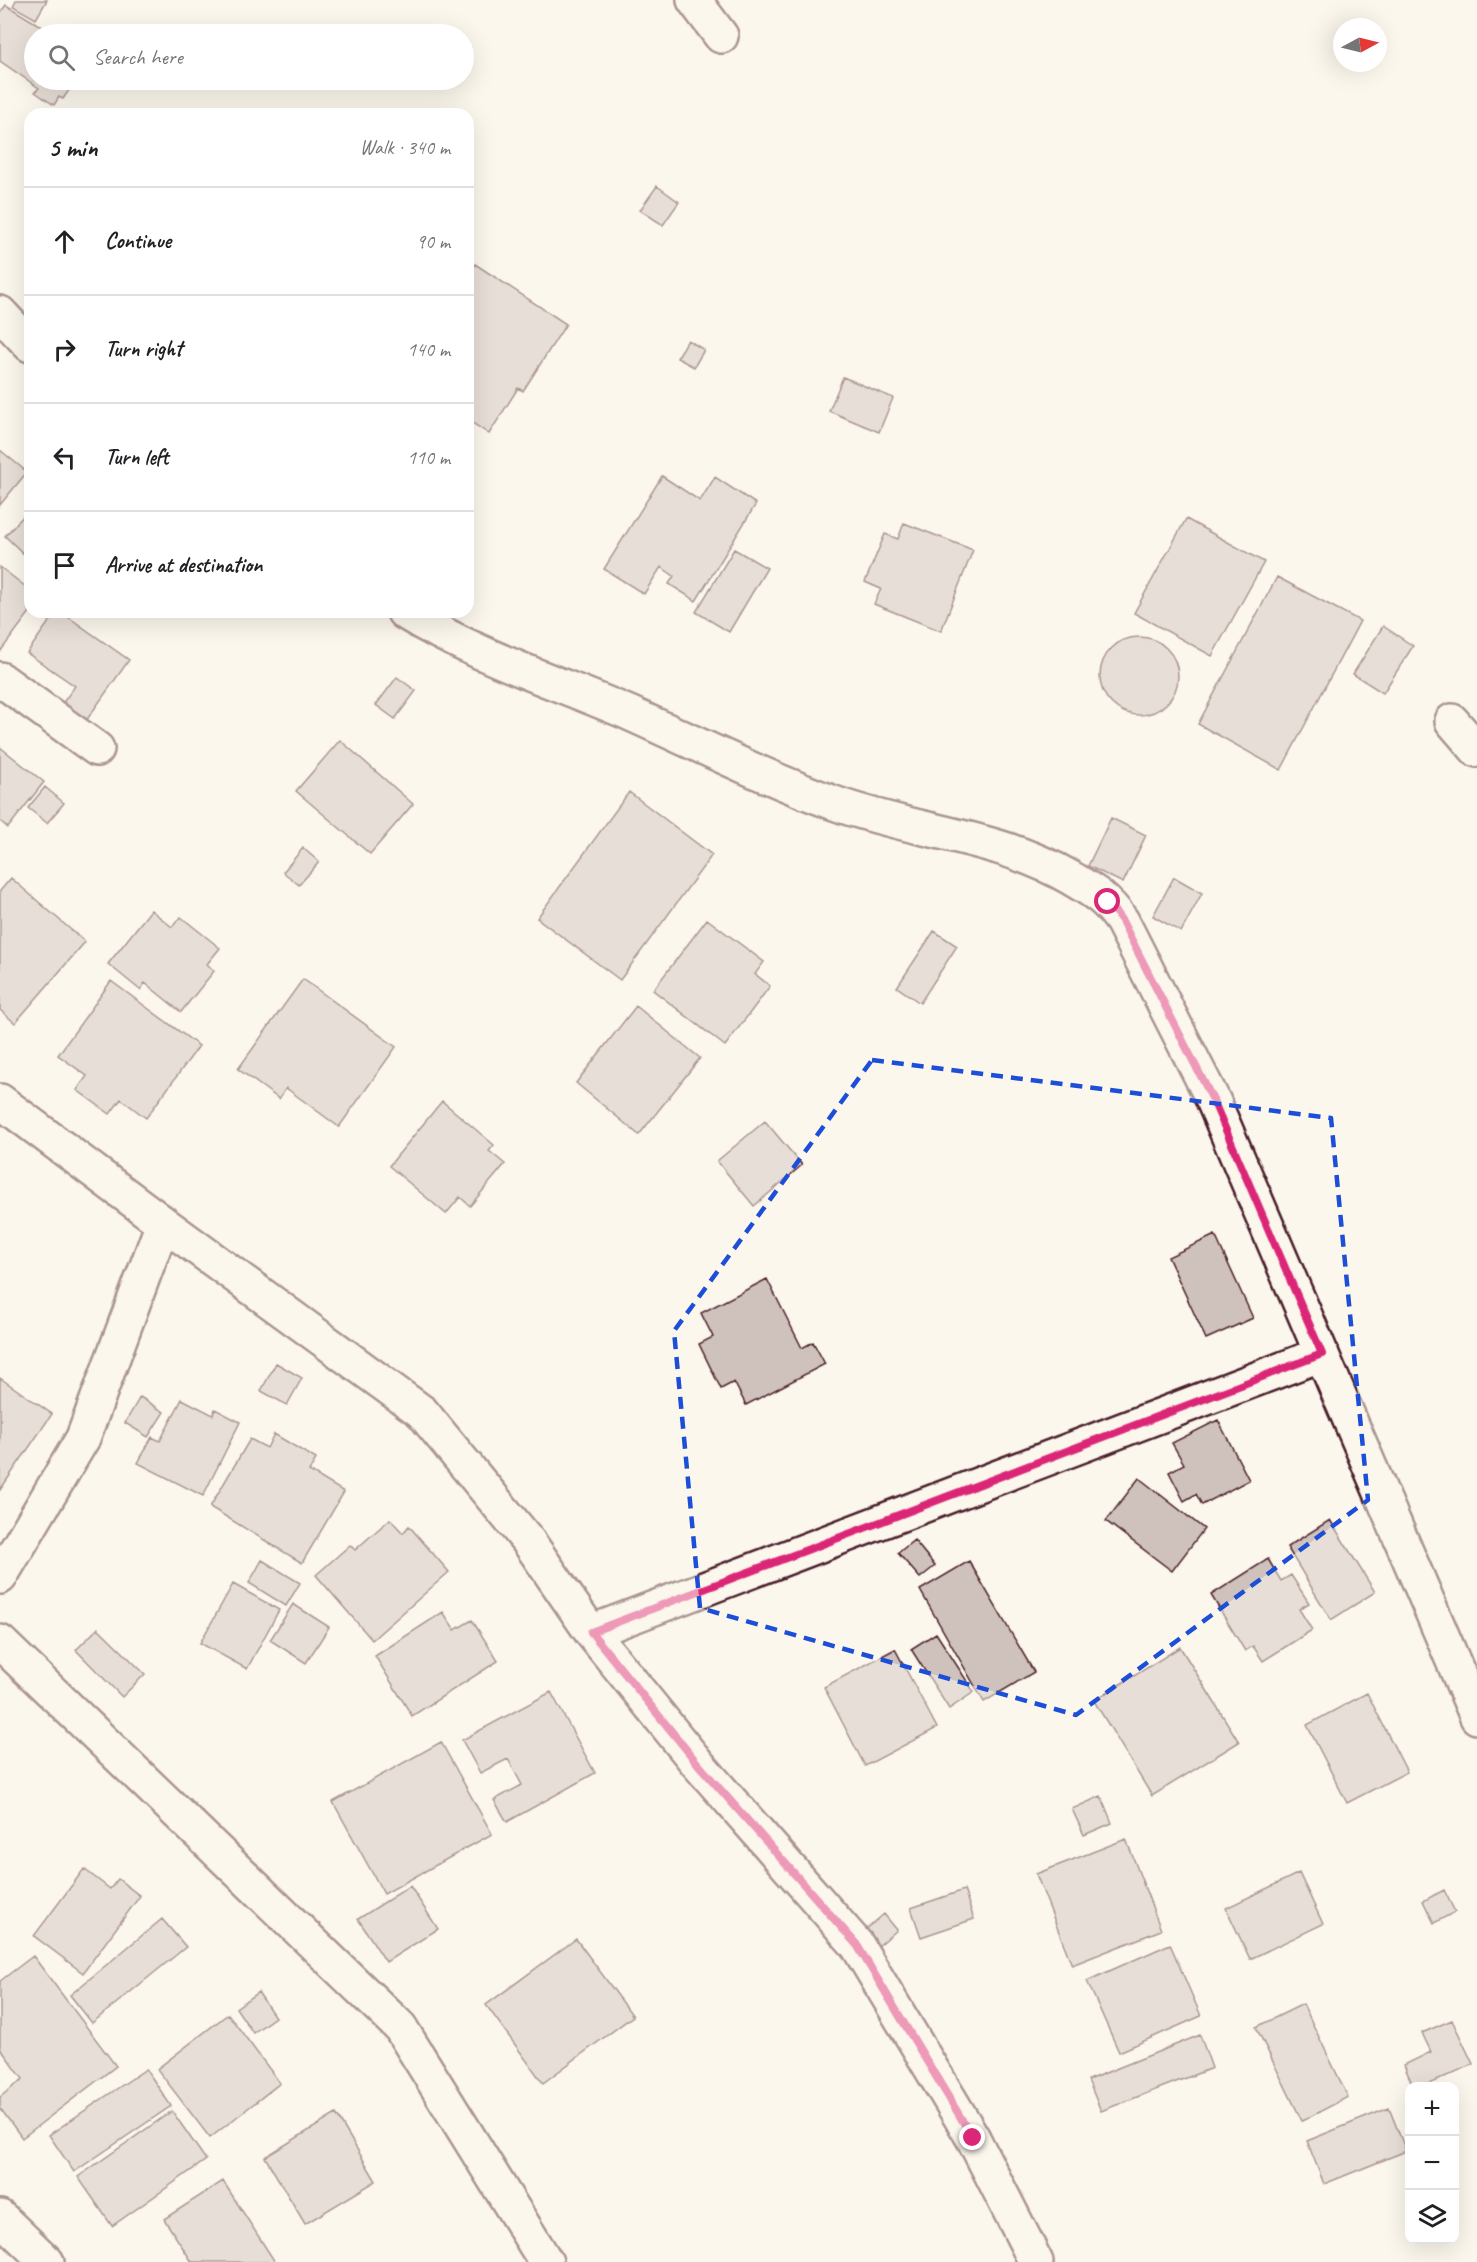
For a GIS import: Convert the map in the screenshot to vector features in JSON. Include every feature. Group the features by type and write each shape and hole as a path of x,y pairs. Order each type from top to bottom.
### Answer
{"street":[{"path":"694,0 721,36"},
{"path":"0,313 24,339"},
{"path":"414,618 482,654 631,715 814,796 855,810 1026,855 1049,866 1108,902 1122,921 1213,1100 1477,1717"},
{"path":"0,679 97,749"},
{"path":"1452,721 1477,750"},
{"path":"0,1101 422,1412 529,1542 591,1632 698,1764 857,1945 973,2138 1036,2262"},
{"path":"0,1577 82,1438 164,1224"},
{"path":"591,1632 1322,1354"},
{"path":"0,1642 400,2027 546,2262"},
{"path":"0,2217 46,2262"}],"highlighted area":[{"path":"872,1060 1331,1118 1368,1500 1076,1715 700,1608 674,1331"}],"building":[{"path":"16,0 47,0 36,19 13,6"},
{"path":"6,5 37,24 24,24 24,78 0,61 0,13"},
{"path":"37,90 69,90 63,99 59,97 54,105 35,92"},
{"path":"657,186 679,202 663,225 640,210"},
{"path":"475,264 566,324 523,391 518,388 489,434 474,424"},
{"path":"688,340 704,350 694,367 677,358"},
{"path":"843,377 893,398 879,432 829,411"},
{"path":"0,450 24,470 24,476 0,505"},
{"path":"662,476 700,501 715,477 756,504 696,601 669,584 674,576 661,567 644,594 604,569"},
{"path":"24,515 24,554 5,536"},
{"path":"1186,519 1264,562 1212,656 1134,613"},
{"path":"904,523 973,550 941,631 874,604 881,589 865,582 885,534 898,539"},
{"path":"734,549 767,568 729,632 696,612"},
{"path":"0,567 24,585 26,618 0,652"},
{"path":"1277,577 1360,621 1281,770 1198,724"},
{"path":"52,618 70,618 129,660 83,725 59,708 75,686 27,653"},
{"path":"1383,626 1413,646 1383,693 1353,674"},
{"path":"1139,637 1154,640 1167,648 1175,661 1178,676 1175,691 1167,704 1154,712 1139,715 1124,712 1111,704 1103,691 1100,676 1103,661 1111,648 1124,640"},
{"path":"397,677 416,691 395,719 376,705"},
{"path":"340,740 413,804 370,854 296,791"},
{"path":"0,747 44,782 8,828 0,821"},
{"path":"45,787 64,803 47,823 28,808"},
{"path":"629,792 712,855 620,980 537,918"},
{"path":"1111,818 1146,835 1123,883 1088,866"},
{"path":"303,848 319,862 299,885 283,872"},
{"path":"1174,877 1202,893 1181,932 1153,916"},
{"path":"11,878 85,942 15,1023 0,1010 0,891"},
{"path":"151,910 172,927 181,917 220,948 207,964 214,971 181,1012 145,983 140,990 108,964"},
{"path":"707,919 764,962 755,974 770,986 725,1046 653,990"},
{"path":"934,931 957,946 920,1003 897,987"},
{"path":"303,979 396,1047 339,1127 286,1088 279,1099 238,1069"},
{"path":"111,981 199,1046 146,1118 121,1099 110,1114 77,1090 87,1076 58,1055"},
{"path":"636,1006 700,1058 639,1135 576,1083"},
{"path":"442,1101 494,1145 489,1151 505,1164 470,1206 460,1197 446,1214 389,1166"},
{"path":"765,1121 802,1165 754,1206 717,1161"},
{"path":"1215,1235 1253,1318 1206,1339 1168,1257"},
{"path":"767,1279 802,1348 813,1342 825,1364 746,1405 734,1382 721,1389 699,1344 713,1337 701,1313"},
{"path":"276,1363 302,1378 287,1405 261,1391"},
{"path":"0,1378 52,1414 0,1490"},
{"path":"140,1397 164,1412 148,1437 125,1423"},
{"path":"182,1399 213,1415 215,1409 240,1422 203,1496 138,1463 152,1437 160,1441"},
{"path":"1218,1420 1249,1480 1202,1505 1196,1494 1184,1501 1169,1472 1184,1464 1172,1443"},
{"path":"274,1434 316,1459 309,1471 344,1492 302,1563 210,1507 250,1439 267,1448"},
{"path":"1139,1478 1204,1529 1172,1571 1106,1521"},
{"path":"390,1519 403,1533 409,1526 449,1572 372,1640 316,1575 350,1545 355,1550"},
{"path":"1330,1520 1375,1592 1331,1620 1287,1547"},
{"path":"914,1540 935,1566 920,1578 898,1553"},
{"path":"1268,1559 1281,1581 1291,1575 1309,1603 1299,1609 1312,1630 1263,1661 1253,1646 1245,1651 1211,1595"},
{"path":"262,1560 300,1583 286,1606 249,1583"},
{"path":"969,1561 1034,1672 984,1702 920,1590"},
{"path":"233,1584 279,1610 247,1669 200,1643"},
{"path":"293,1604 329,1627 306,1663 270,1640"},
{"path":"443,1612 455,1630 472,1620 498,1661 412,1716 375,1656"},
{"path":"98,1628 145,1674 122,1697 76,1650"},
{"path":"936,1633 974,1692 949,1709 911,1649"},
{"path":"1180,1647 1239,1742 1152,1796 1094,1701"},
{"path":"895,1649 937,1728 865,1766 824,1687"},
{"path":"551,1692 595,1773 507,1822 494,1800 522,1785 508,1759 480,1773 462,1740"},
{"path":"1367,1693 1407,1772 1347,1803 1307,1725"},
{"path":"441,1742 492,1834 384,1894 333,1802"},
{"path":"1101,1796 1112,1823 1084,1835 1072,1809"},
{"path":"1126,1839 1161,1930 1072,1965 1036,1874"},
{"path":"84,1869 110,1889 118,1879 140,1896 83,1973 34,1936"},
{"path":"1299,1873 1323,1924 1250,1959 1226,1908"},
{"path":"410,1886 438,1929 386,1962 358,1919"},
{"path":"964,1890 974,1919 921,1937 911,1908"},
{"path":"1444,1890 1455,1912 1434,1923 1423,1901"},
{"path":"884,1914 897,1930 876,1948 863,1932"},
{"path":"162,1919 186,1947 92,2023 70,1995"},
{"path":"576,1939 633,2016 543,2083 486,2005"},
{"path":"1170,1944 1201,2016 1119,2052 1087,1981"},
{"path":"33,1956 116,2066 22,2138 0,2108 0,2097 23,2079 0,2048 0,1981"},
{"path":"258,1992 275,2017 253,2033 236,2008"},
{"path":"1303,2004 1348,2097 1302,2121 1256,2027"},
{"path":"228,2014 280,2083 210,2138 157,2069"},
{"path":"1452,2020 1473,2064 1434,2082 1411,2082 1404,2065 1431,2052 1422,2033"},
{"path":"1200,2035 1212,2068 1101,2111 1088,2080"},
{"path":"146,2069 171,2106 74,2172 49,2135"},
{"path":"1389,2108 1405,2151 1324,2184 1307,2141"},
{"path":"172,2111 206,2160 112,2226 78,2177"},
{"path":"336,2114 376,2181 305,2224 265,2157"},
{"path":"223,2181 275,2262 192,2262 164,2219"}],"route":[{"path":"973,2138 857,1945 698,1764 591,1632 1322,1354 1213,1100 1122,921 1108,902"}]}
